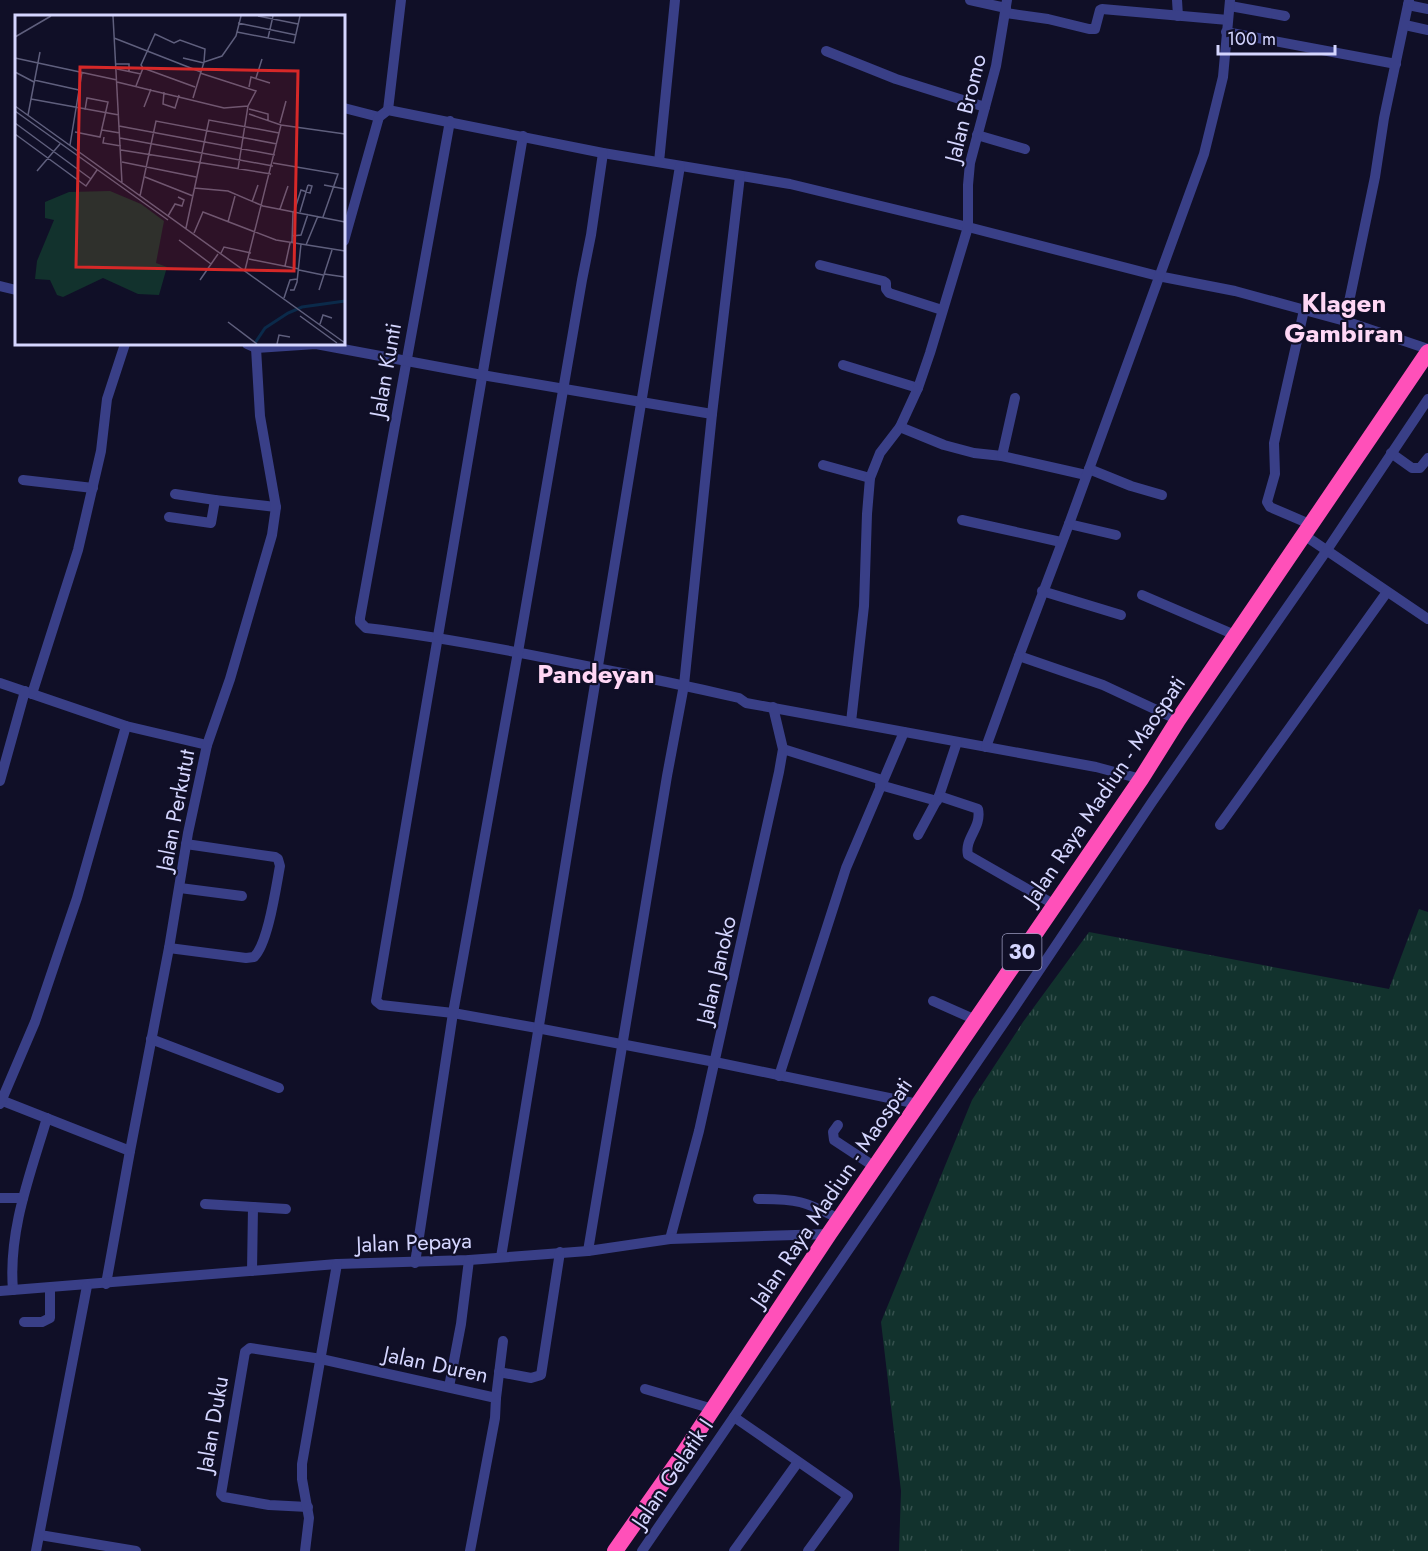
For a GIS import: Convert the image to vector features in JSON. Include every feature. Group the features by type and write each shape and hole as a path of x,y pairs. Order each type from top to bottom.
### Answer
{"highway":[{"name":"Jalan Raya Madiun - Maospati","path":"615,1551 1141,779 1178,720 1428,350"}],"street":[{"path":"345,233 349,202 362,180 383,113 401,0"},
{"path":"659,162 675,0"},
{"path":"970,0 1089,29 1095,29 1102,9 1228,20"},
{"path":"1177,0 1178,16"},
{"path":"986,747 1204,153 1223,77 1230,3 1285,16"},
{"path":"1345,321 1408,3 1428,9"},
{"name":"Jalan Bromo","path":"851,722 864,606 870,478 880,453 900,427 918,388 968,227 970,162 996,66 1006,7"},
{"path":"1405,25 1428,30"},
{"path":"1226,32 1396,64"},
{"path":"826,51 896,79 985,107"},
{"path":"345,108 450,121 603,153 790,184 1158,276 1235,291 1345,321 1428,350"},
{"name":"Jalan Kunti","path":"439,637 366,628 362,626 360,618 450,121"},
{"path":"977,135 1025,149"},
{"path":"523,136 376,1001 387,1006 453,1013 623,1044 918,1104"},
{"path":"416,1263 453,1013 591,235 603,153"},
{"path":"501,1257 680,166"},
{"path":"588,1251 684,685 712,414 740,176"},
{"path":"820,265 883,281 889,293 942,310"},
{"path":"0,286 15,290"},
{"path":"1304,310 1274,443 1275,474 1267,502 1270,507 1308,530 1327,550 1428,619"},
{"path":"0,781 28,692 78,550 93,488 107,399 125,345"},
{"path":"251,346 278,345"},
{"path":"321,345 712,414"},
{"name":"Jalan Perkutut","path":"106,1284 180,888 186,844 207,745 230,679 272,536 276,507 260,416 251,346"},
{"path":"843,365 918,388"},
{"path":"1002,456 1015,398"},
{"name":"Jalan Gelatik I","path":"642,1551 1428,399"},
{"path":"900,427 944,445 974,453 1087,472 1162,495"},
{"path":"1391,453 1412,468 1422,467 1428,458"},
{"path":"824,465 870,478"},
{"path":"22,480 93,488"},
{"path":"175,494 276,507"},
{"path":"169,517 211,523 215,500"},
{"path":"962,520 1061,542"},
{"path":"1069,524 1116,535"},
{"path":"1042,591 1121,615"},
{"path":"1220,825 1387,592"},
{"path":"1142,595 1235,635"},
{"path":"439,637 684,685 773,707 1096,767 1141,779"},
{"path":"1019,656 1103,685 1178,720"},
{"path":"0,683 58,705 126,726 207,745"},
{"name":"Jalan Janoko","path":"670,1239 715,1062 780,768 783,749 773,707"},
{"path":"126,726 77,898 35,1022 1,1103 47,1118 130,1151"},
{"path":"779,1076 846,868 904,732"},
{"path":"918,835 938,799 957,742"},
{"path":"783,749 881,782 978,809 980,818 966,848 968,855 1055,905"},
{"path":"169,948 254,957 260,949 265,934 280,866 275,857 186,844"},
{"path":"180,888 242,896"},
{"path":"933,1001 976,1020"},
{"path":"151,1039 279,1088"},
{"path":"13,1290 12,1248 23,1198 47,1118"},
{"path":"838,1125 833,1132 834,1140 875,1167"},
{"path":"0,1198 23,1198"},
{"path":"759,1199 788,1199 804,1202 839,1220"},
{"path":"205,1204 286,1209"},
{"path":"252,1271 254,1207"},
{"name":"Jalan Pepaya","path":"0,1292 338,1264 416,1263 588,1251 670,1239 829,1234"},
{"path":"500,1372 531,1378 541,1375 560,1252"},
{"path":"448,1387 461,1324 469,1260"},
{"path":"305,1551 309,1518 301,1472 338,1264"},
{"path":"36,1551 87,1286"},
{"path":"24,1323 42,1322 50,1318 50,1288"},
{"path":"496,1398 502,1341"},
{"name":"Jalan Duku","path":"308,1507 269,1505 224,1497 220,1489 247,1349 254,1347 321,1359"},
{"name":"Jalan Duren","path":"321,1359 496,1398 495,1418 470,1551"},
{"path":"645,1389 713,1408"},
{"path":"734,1416 848,1496 808,1551"},
{"path":"734,1551 798,1462"},
{"path":"39,1535 136,1551"}],"green space":[{"path":"1419,909 1428,912 1428,1551 899,1551 901,1491 881,1322 972,1100 1023,1022 1089,932 1389,989"}],"district":[{"name":"Klagen Gambiran","path":"1344,318"},
{"name":"Pandeyan","path":"596,674"}]}
